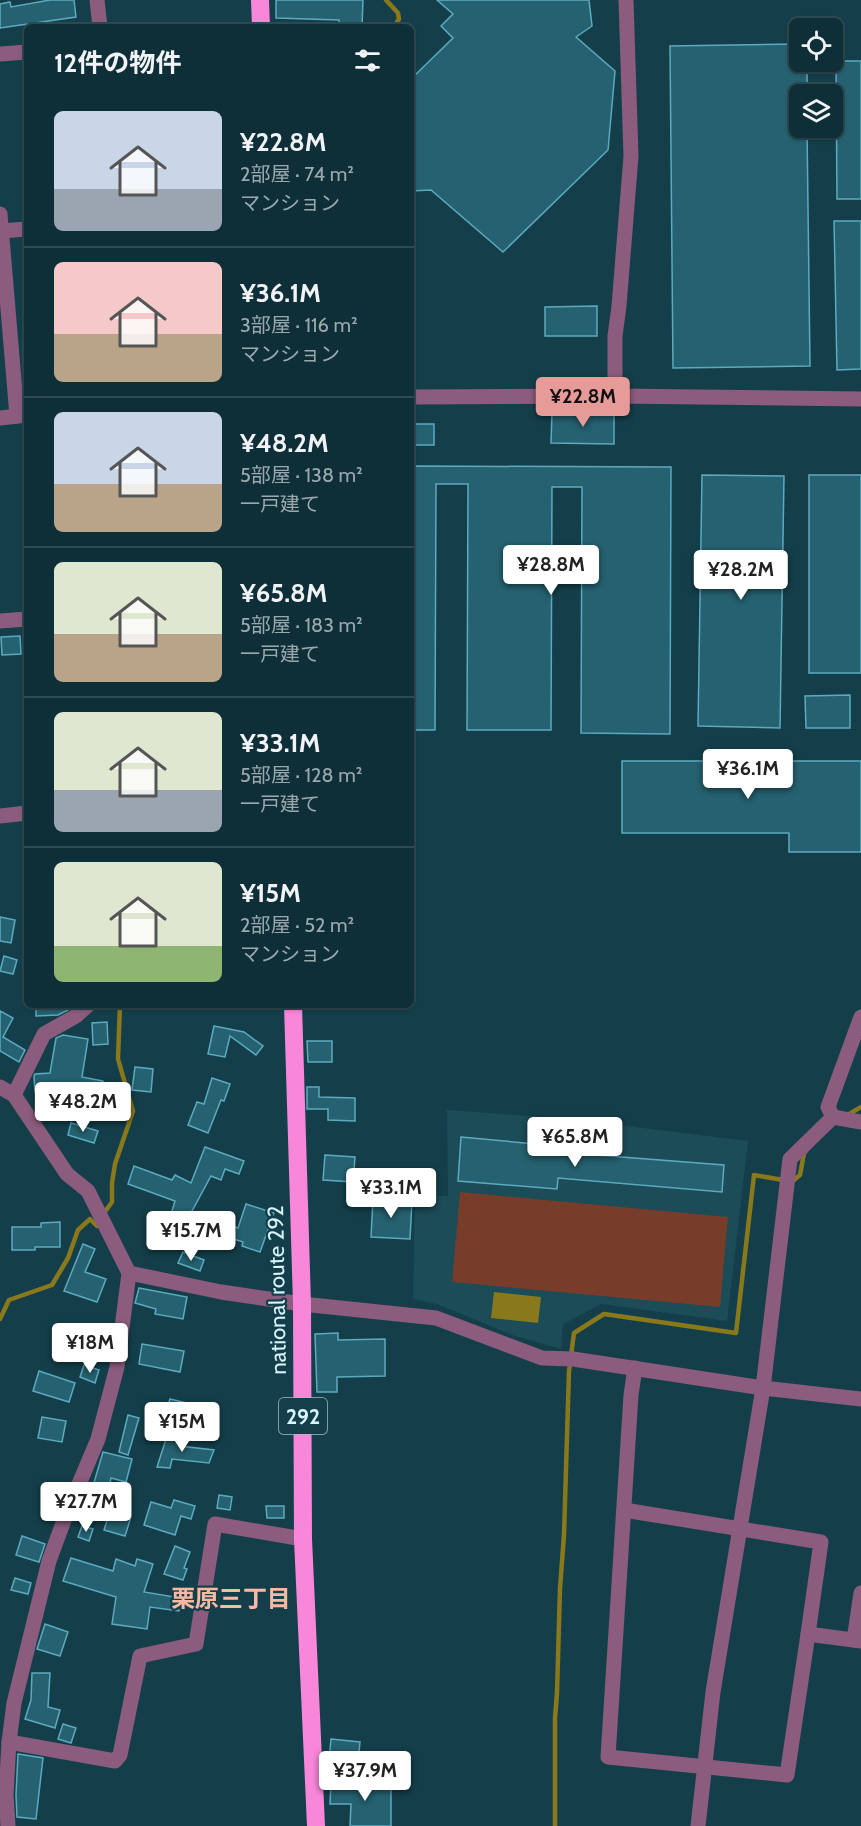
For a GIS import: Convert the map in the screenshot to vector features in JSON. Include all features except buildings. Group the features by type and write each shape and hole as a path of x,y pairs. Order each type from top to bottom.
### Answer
{"highway":[{"path":"260,0 261,24"},
{"name":"national route 292","path":"293,1008 302,1304 303,1539 316,1826"}],"street":[{"path":"97,0 100,24"},
{"path":"615,396 615,336 620,306 631,156 626,0"},
{"path":"0,54 24,52"},
{"path":"0,214 4,320 22,416 0,418"},
{"path":"1,231 24,229"},
{"path":"414,397 615,396 861,399"},
{"path":"0,621 24,619"},
{"path":"0,816 24,813"},
{"path":"14,1095 44,1034 76,1016 85,1008"},
{"path":"833,1117 828,1107 861,1017"},
{"path":"0,1087 14,1095 67,1174 88,1191 129,1273 117,1367 98,1439 49,1561 17,1691 9,1742 6,1795 8,1826"},
{"path":"833,1117 861,1122"},
{"path":"698,1826 713,1692 741,1530 762,1388 790,1159 833,1117"},
{"path":"129,1273 221,1292 302,1304 436,1318 542,1358 573,1359 762,1388 861,1399"},
{"path":"624,1510 821,1542 787,1775 608,1757 631,1395 635,1368"},
{"path":"9,1742 115,1761 120,1755 140,1656 196,1644 214,1524 303,1539"},
{"path":"808,1634 857,1641 861,1593"}],"shaded area":[{"path":"447,1110 570,1119 748,1141 727,1321 601,1304 563,1324 561,1349 515,1336 437,1304 413,1299 415,1196 448,1196"},
{"path":"460,1192 728,1217 720,1307 452,1282"},
{"path":"494,1292 541,1297 538,1323 491,1318"}],"waterway":[{"path":"386,0 398,13 399,19 396,24"},
{"path":"104,1213 112,1202 115,1164 133,1111 118,1059 120,1008"},
{"path":"846,1116 861,1107"},
{"path":"555,1826 555,1718 560,1588 564,1535 569,1371 574,1333 604,1314 736,1333 754,1175 794,1180 800,1175 806,1151"},
{"path":"0,1319 9,1300 52,1285 68,1258 78,1230 90,1219 97,1226 100,1221"}],"district":[{"name":"栗原三丁目","path":"231,1598"}]}
